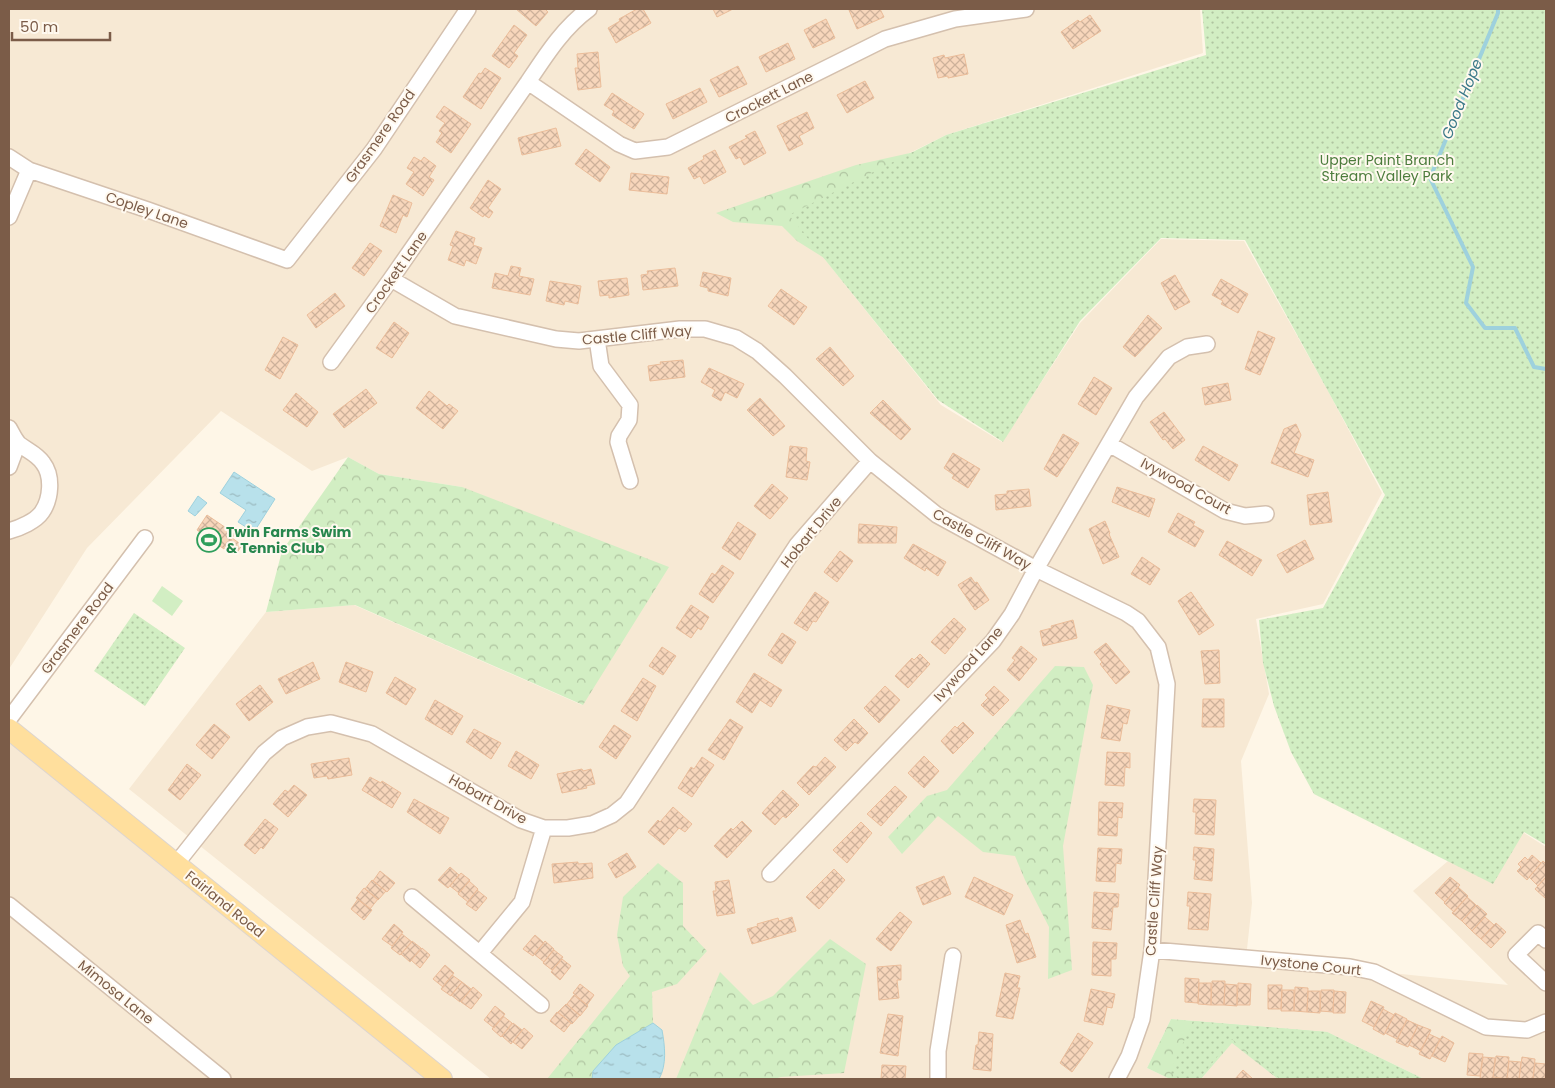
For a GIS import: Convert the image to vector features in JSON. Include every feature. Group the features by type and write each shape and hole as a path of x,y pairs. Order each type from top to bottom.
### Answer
{"main road":[{"name":"Fairland Road","path":"9,729 442,1079"}],"street":[{"name":"Grasmere Road","path":"287,260 374,149 468,9"},
{"name":"Crockett Lane","path":"331,362 391,279 556,40 577,18 589,9"},
{"name":"Crockett Lane","path":"528,82 619,144 636,151 668,147 885,39 955,19 1026,9"},
{"name":"Copley Lane","path":"9,157 29,170 287,260"},
{"path":"9,216 29,170"},
{"name":"Castle Cliff Way","path":"391,279 455,316 556,339 579,341 680,329 705,329 736,338 757,351 785,376 870,461 937,515 1036,569 1126,613 1138,621 1158,647 1167,684 1152,950 1142,1019 1129,1056 1117,1079"},
{"path":"597,339 602,366 630,405 629,420 619,436 618,442 630,481"},
{"name":"Ivywood Lane","path":"770,874 993,641 1012,614 1136,397 1169,357 1187,347 1207,344"},
{"path":"9,428 18,443 32,451 45,465 50,480 49,496 42,512 32,521 9,531"},
{"path":"9,467 18,443"},
{"name":"Ivywood Court","path":"1109,444 1225,511 1244,516 1266,514"},
{"name":"Hobart Drive","path":"176,864 264,753 282,738 307,727 331,723 372,734 521,820 544,828 568,828 592,824 612,815 627,803 797,545 870,461"},
{"name":"Grasmere Road","path":"9,719 145,538"},
{"path":"480,953 522,902 544,828"},
{"path":"412,897 541,1005"},
{"name":"Mimosa Lane","path":"9,906 223,1079"},
{"path":"1546,940 1538,932 1516,955 1546,983"},
{"name":"Ivystone Court","path":"1152,950 1350,967 1374,972 1486,1027 1527,1030 1546,1022"},
{"path":"938,1079 938,1051 953,956"}],"shaded area":[{"path":"9,9 1200,9 1203,53 946,135 788,213 941,405 1002,442 1080,323 1161,239 1244,241 1328,391 1382,493 1323,604 1256,619 1269,694 1241,761 1252,903 1246,958 1508,985 1413,891 1448,861 1524,833 1546,847 1546,1079 1424,1079 1327,1032 1171,1019 1147,1068 1170,1079 491,1079 129,789 266,612 354,605 582,705 462,487 379,474 348,457 312,471 221,411 87,548 9,669"},
{"path":"9,729 442,1079 9,1079"},
{"path":"1232,1042 1278,1079 1201,1079"}],"green space":[{"name":"Upper Paint Branch Stream Valley Park","path":"1202,9 1546,9 1546,845 1524,832 1493,884 1314,794 1291,752 1274,706 1263,663 1259,620 1323,608 1385,495 1245,240 1161,238 1080,321 1003,442 938,400 789,215 946,135 1206,55"},
{"path":"955,143 853,276 797,241 782,226 733,222 716,213 856,165"},
{"path":"348,457 379,474 462,487 669,567 583,705 355,605 266,612 282,551"},
{"path":"162,586 183,601 172,616 152,601"},
{"path":"134,613 185,648 145,706 94,671"},
{"path":"1055,666 1084,667 1093,685 1063,846 1072,970 1048,979 1049,927 1015,856 983,852 938,816 902,854 888,837 927,796 947,790"},
{"path":"658,863 683,883 683,926 707,951 677,984 652,992 653,1023 636,1034 593,1071 592,1079 547,1079 630,976 623,966 617,935 623,897"},
{"path":"830,939 866,964 844,1073 774,1079 676,1079 720,972 753,1005 773,996"},
{"path":"1171,1019 1327,1032 1424,1079 1278,1079 1232,1043 1201,1079 1170,1079 1147,1068"},
{"path":"1193,1021 1327,1032 1422,1079 1280,1079 1232,1039 1199,1079 1179,1079 1170,1072"}],"water":[{"path":"234,472 275,499 254,532 238,522 246,510 220,493"},
{"path":"198,496 207,503 195,516 188,511"},
{"path":"653,1023 662,1030 664,1042 665,1055 662,1074 659,1079 592,1079 593,1071 616,1045"}],"building":[{"path":"516,9 545,9 548,12 536,26"},
{"path":"637,9 643,9 651,23 616,43 608,28"},
{"path":"713,9 733,9 717,17"},
{"path":"880,9 884,17 857,29 849,10"},
{"path":"1090,15 1101,31 1073,49 1061,32 1078,20 1080,22"},
{"path":"826,19 835,38 813,48 804,30"},
{"path":"514,25 527,35 514,53 518,56 509,68 492,56"},
{"path":"788,43 795,59 766,72 759,57"},
{"path":"598,52 601,87 578,90 575,68 578,68 577,54"},
{"path":"964,54 968,74 938,78 933,58 944,55 945,58"},
{"path":"738,66 747,84 719,97 710,80"},
{"path":"485,68 501,78 481,109 463,97 479,73 481,74"},
{"path":"865,81 874,98 847,113 837,95"},
{"path":"700,88 707,102 673,119 666,104"},
{"path":"612,93 644,114 634,129 612,115 614,111 604,105"},
{"path":"444,106 471,124 451,153 436,142 442,133 439,131 445,123 436,117"},
{"path":"807,112 814,128 799,136 803,144 789,151 777,126"},
{"path":"556,128 561,146 522,155 518,138"},
{"path":"755,131 766,153 744,165 740,157 736,159 729,147 747,138 745,136"},
{"path":"586,149 610,167 600,182 575,164"},
{"path":"715,150 726,172 704,184 700,176 694,179 688,168 704,159 703,156"},
{"path":"414,157 421,161 424,157 436,166 429,177 434,180 423,196 406,184 414,172 407,168"},
{"path":"631,173 669,177 667,194 629,190"},
{"path":"488,180 501,189 488,208 493,212 489,218 484,215 483,217 470,208"},
{"path":"393,195 412,203 407,217 403,215 396,233 380,226"},
{"path":"456,231 475,238 473,245 482,248 476,264 466,260 464,266 448,260 453,246 450,245"},
{"path":"370,243 382,251 364,276 352,268"},
{"path":"511,266 521,268 519,276 534,279 530,295 492,288 495,273 508,276"},
{"path":"675,268 678,286 643,290 641,275 648,274 647,271"},
{"path":"703,272 731,278 728,296 708,291 708,288 700,286"},
{"path":"1175,275 1190,302 1175,310 1161,283"},
{"path":"627,278 629,295 609,298 609,295 600,296 598,281"},
{"path":"1221,279 1248,294 1238,313 1221,304 1223,301 1212,295"},
{"path":"550,281 581,286 578,304 565,301 564,305 546,301"},
{"path":"781,289 807,307 794,325 768,306"},
{"path":"335,293 345,306 316,328 307,315"},
{"path":"1148,315 1162,328 1135,357 1123,347"},
{"path":"394,322 409,333 392,358 376,348"},
{"path":"1258,331 1275,338 1260,375 1245,369"},
{"path":"283,337 298,345 280,379 265,370"},
{"path":"830,347 854,376 843,386 816,359"},
{"path":"683,360 685,377 650,381 648,366 661,364 660,362"},
{"path":"709,368 744,384 737,398 725,392 721,401 712,396 715,390 701,382"},
{"path":"1094,377 1112,388 1096,415 1078,404"},
{"path":"1228,383 1231,400 1205,405 1202,388"},
{"path":"366,389 377,403 344,428 333,414"},
{"path":"429,391 447,406 449,404 458,411 443,429 416,408"},
{"path":"296,393 318,412 307,427 283,410"},
{"path":"760,398 785,426 773,436 747,410"},
{"path":"883,400 911,429 901,440 870,413"},
{"path":"1164,412 1185,440 1173,449 1165,439 1163,440 1150,422"},
{"path":"1296,424 1301,435 1294,453 1314,460 1308,477 1271,463 1284,429"},
{"path":"1063,434 1079,443 1057,477 1044,469"},
{"path":"790,446 807,448 806,461 810,462 807,480 786,477"},
{"path":"1203,446 1238,465 1229,481 1195,460"},
{"path":"953,453 980,469 968,488 952,478 954,475 944,468"},
{"path":"772,484 788,498 770,519 754,506"},
{"path":"1117,487 1155,499 1149,517 1112,502"},
{"path":"1029,489 1031,506 996,510 995,495 1007,494 1007,491"},
{"path":"1328,492 1332,522 1310,525 1307,495"},
{"path":"1178,513 1195,522 1193,525 1204,531 1195,547 1168,532"},
{"path":"207,515 235,534 224,549 197,530"},
{"path":"1105,521 1119,557 1103,564 1089,529"},
{"path":"738,522 756,534 740,560 722,548"},
{"path":"859,524 897,527 896,543 858,543"},
{"path":"232,538 242,545 236,554 226,547"},
{"path":"1305,540 1314,559 1287,573 1277,555"},
{"path":"1227,541 1262,560 1252,576 1219,555"},
{"path":"913,544 946,562 938,576 926,568 925,571 904,558"},
{"path":"840,551 853,561 837,582 824,572"},
{"path":"1142,557 1160,569 1150,585 1131,574"},
{"path":"722,565 734,573 713,603 699,594 712,573 715,575"},
{"path":"971,577 975,583 977,582 989,600 975,610 958,585"},
{"path":"815,592 829,602 816,622 813,621 807,631 794,623"},
{"path":"1191,592 1214,625 1199,635 1178,601"},
{"path":"691,605 709,617 701,630 698,628 691,638 676,628"},
{"path":"954,618 966,629 945,654 931,642"},
{"path":"1073,620 1077,638 1043,646 1040,631"},
{"path":"782,633 796,642 782,664 768,655"},
{"path":"1106,643 1130,672 1116,684 1100,664 1102,662 1094,652"},
{"path":"1021,646 1037,659 1019,681 1007,670 1015,660 1012,658"},
{"path":"662,647 676,656 663,675 649,666"},
{"path":"1219,650 1220,683 1205,684 1201,651"},
{"path":"920,654 930,664 908,688 895,676 912,658 914,660"},
{"path":"313,662 320,679 286,694 278,679"},
{"path":"346,662 373,672 366,692 339,682"},
{"path":"754,673 782,690 771,707 760,700 752,713 736,702"},
{"path":"395,677 416,689 406,705 386,693"},
{"path":"643,678 656,686 637,721 621,711"},
{"path":"260,685 273,702 249,721 236,704"},
{"path":"885,686 900,700 879,723 864,708"},
{"path":"994,686 1009,700 993,716 981,705 988,698 985,695"},
{"path":"1203,699 1224,699 1224,727 1202,727"},
{"path":"435,700 463,716 452,735 425,719"},
{"path":"1107,705 1130,710 1127,724 1123,723 1120,741 1101,738"},
{"path":"730,719 743,727 724,760 708,750"},
{"path":"854,719 868,733 858,744 855,742 846,751 834,740"},
{"path":"963,722 974,733 953,754 941,741 955,726 957,728"},
{"path":"214,724 230,737 212,759 196,745"},
{"path":"614,725 631,736 616,759 599,747"},
{"path":"474,729 501,743 491,759 466,742"},
{"path":"516,751 539,765 531,779 508,766"},
{"path":"1107,752 1130,753 1130,768 1125,767 1124,786 1105,785"},
{"path":"924,756 939,771 924,788 908,773"},
{"path":"702,757 714,765 692,797 678,788 691,767 694,769"},
{"path":"825,757 836,767 809,795 797,783 813,766 816,767"},
{"path":"349,758 352,775 328,779 327,776 314,778 311,764"},
{"path":"187,764 201,775 180,800 168,790"},
{"path":"582,769 583,771 591,769 595,784 586,786 587,788 562,793 557,774"},
{"path":"370,777 381,783 382,781 401,793 392,808 362,790"},
{"path":"294,785 307,795 288,817 273,804 285,790 288,792"},
{"path":"895,786 907,797 881,826 867,814"},
{"path":"783,790 799,805 786,818 783,816 775,825 762,813"},
{"path":"414,799 449,818 440,834 407,812"},
{"path":"1194,799 1216,800 1214,835 1195,834 1196,812 1193,812"},
{"path":"1099,802 1123,803 1122,818 1118,817 1117,836 1098,835"},
{"path":"673,807 692,824 685,832 679,828 664,845 648,832"},
{"path":"265,819 278,829 263,849 261,847 255,854 244,845"},
{"path":"742,821 752,831 727,858 714,846 731,828 733,830"},
{"path":"861,822 872,833 847,863 833,850"},
{"path":"1194,847 1214,849 1212,881 1194,879 1196,860 1193,860"},
{"path":"1098,848 1122,849 1121,864 1116,863 1115,882 1096,881"},
{"path":"627,853 636,867 616,878 608,864"},
{"path":"1532,855 1541,863 1527,880 1517,871 1521,867 1518,864 1525,857 1528,860"},
{"path":"1543,861 1546,864 1546,877 1538,886 1529,877"},
{"path":"578,862 578,864 592,863 593,878 554,883 552,864"},
{"path":"450,867 459,875 448,888 438,880"},
{"path":"834,869 845,880 819,909 806,897"},
{"path":"380,871 395,883 387,892 373,881"},
{"path":"461,873 470,880 459,893 450,886"},
{"path":"944,876 951,894 923,905 916,887"},
{"path":"974,877 1013,895 1004,915 965,897"},
{"path":"1450,877 1460,885 1445,902 1435,893"},
{"path":"1546,877 1546,896 1545,898 1535,889"},
{"path":"372,880 386,891 378,900 365,889"},
{"path":"729,880 735,913 717,916 713,891 716,891 715,882"},
{"path":"469,881 478,889 468,902 458,894"},
{"path":"1458,887 1468,896 1454,912 1444,903"},
{"path":"364,888 378,899 370,909 356,898"},
{"path":"477,890 487,898 476,911 466,904"},
{"path":"1094,892 1119,894 1118,907 1113,907 1111,930 1092,928"},
{"path":"1188,892 1211,894 1208,930 1188,929 1190,906 1187,906"},
{"path":"1467,897 1476,905 1462,921 1452,913"},
{"path":"358,899 372,910 364,920 351,909"},
{"path":"1477,905 1487,914 1472,931 1462,921"},
{"path":"900,912 912,922 891,951 876,939"},
{"path":"792,917 796,931 752,944 747,929 778,918 779,921"},
{"path":"1485,917 1494,925 1481,939 1472,931"},
{"path":"1020,920 1025,934 1028,933 1036,957 1017,963 1006,925"},
{"path":"1496,923 1506,932 1491,948 1481,939"},
{"path":"394,924 403,932 392,946 382,939"},
{"path":"402,934 412,942 400,955 391,948"},
{"path":"535,935 544,943 533,956 523,949"},
{"path":"412,941 421,948 410,962 401,954"},
{"path":"545,941 554,949 544,962 534,954"},
{"path":"1093,942 1117,943 1116,959 1111,959 1111,976 1092,975"},
{"path":"422,948 430,955 420,968 411,960"},
{"path":"554,950 563,957 552,970 543,963"},
{"path":"562,959 571,966 560,980 551,972"},
{"path":"445,965 454,973 443,987 433,979"},
{"path":"901,965 901,980 897,980 899,998 879,1000 877,967"},
{"path":"1005,973 1020,976 1017,988 1020,988 1013,1019 996,1016"},
{"path":"452,975 462,982 451,996 441,989"},
{"path":"1185,978 1199,979 1198,1003 1185,1002"},
{"path":"1212,981 1225,981 1224,1005 1211,1005"},
{"path":"462,982 471,989 460,1002 451,995"},
{"path":"1199,983 1211,983 1211,1005 1198,1004"},
{"path":"1238,983 1251,984 1250,1005 1237,1005"},
{"path":"580,984 594,995 587,1005 573,993"},
{"path":"1225,984 1237,985 1237,1006 1224,1005"},
{"path":"1268,985 1282,985 1281,1009 1268,1009"},
{"path":"473,987 482,995 471,1009 461,1002"},
{"path":"1295,987 1308,988 1307,1012 1294,1011"},
{"path":"1091,989 1115,994 1112,1008 1107,1007 1103,1025 1084,1021"},
{"path":"1282,990 1294,990 1294,1011 1281,1011"},
{"path":"1321,990 1334,990 1333,1012 1320,1011"},
{"path":"1308,991 1320,991 1320,1013 1307,1012"},
{"path":"1334,991 1346,992 1345,1013 1333,1013"},
{"path":"574,995 588,1006 580,1016 567,1004"},
{"path":"1371,1001 1384,1007 1374,1027 1362,1021"},
{"path":"566,1004 580,1015 572,1024 558,1012"},
{"path":"495,1006 505,1014 494,1028 484,1020"},
{"path":"1383,1009 1394,1015 1384,1035 1373,1029"},
{"path":"557,1012 571,1023 564,1032 550,1021"},
{"path":"1395,1013 1407,1019 1397,1039 1385,1033"},
{"path":"888,1014 903,1016 898,1056 880,1053"},
{"path":"503,1016 512,1023 501,1037 492,1029"},
{"path":"1407,1020 1418,1025 1408,1047 1396,1042"},
{"path":"513,1023 522,1030 511,1044 502,1036"},
{"path":"1418,1025 1431,1030 1421,1051 1409,1045"},
{"path":"524,1028 533,1036 522,1049 513,1042"},
{"path":"979,1032 993,1034 991,1071 973,1069"},
{"path":"1078,1033 1093,1043 1072,1072 1060,1063"},
{"path":"1429,1034 1440,1039 1430,1059 1419,1054"},
{"path":"1442,1036 1454,1043 1445,1062 1432,1056"},
{"path":"1469,1053 1483,1054 1480,1076 1467,1075"},
{"path":"1496,1056 1509,1057 1507,1079 1493,1077"},
{"path":"1483,1057 1495,1058 1493,1079 1480,1079"},
{"path":"1522,1057 1535,1059 1533,1079 1519,1079"},
{"path":"1509,1061 1521,1062 1519,1079 1507,1079"},
{"path":"1535,1063 1546,1064 1545,1079 1533,1079"},
{"path":"882,1065 906,1066 905,1079 881,1079"},
{"path":"1243,1070 1253,1079 1235,1079"}],"waterway":[{"name":"Good Hope","path":"1498,9 1430,178 1473,267 1466,303 1485,328 1515,328 1534,367 1546,369"}],"place":[{"name":"Twin Farms Swim & Tennis Club","path":"209,540"}]}
